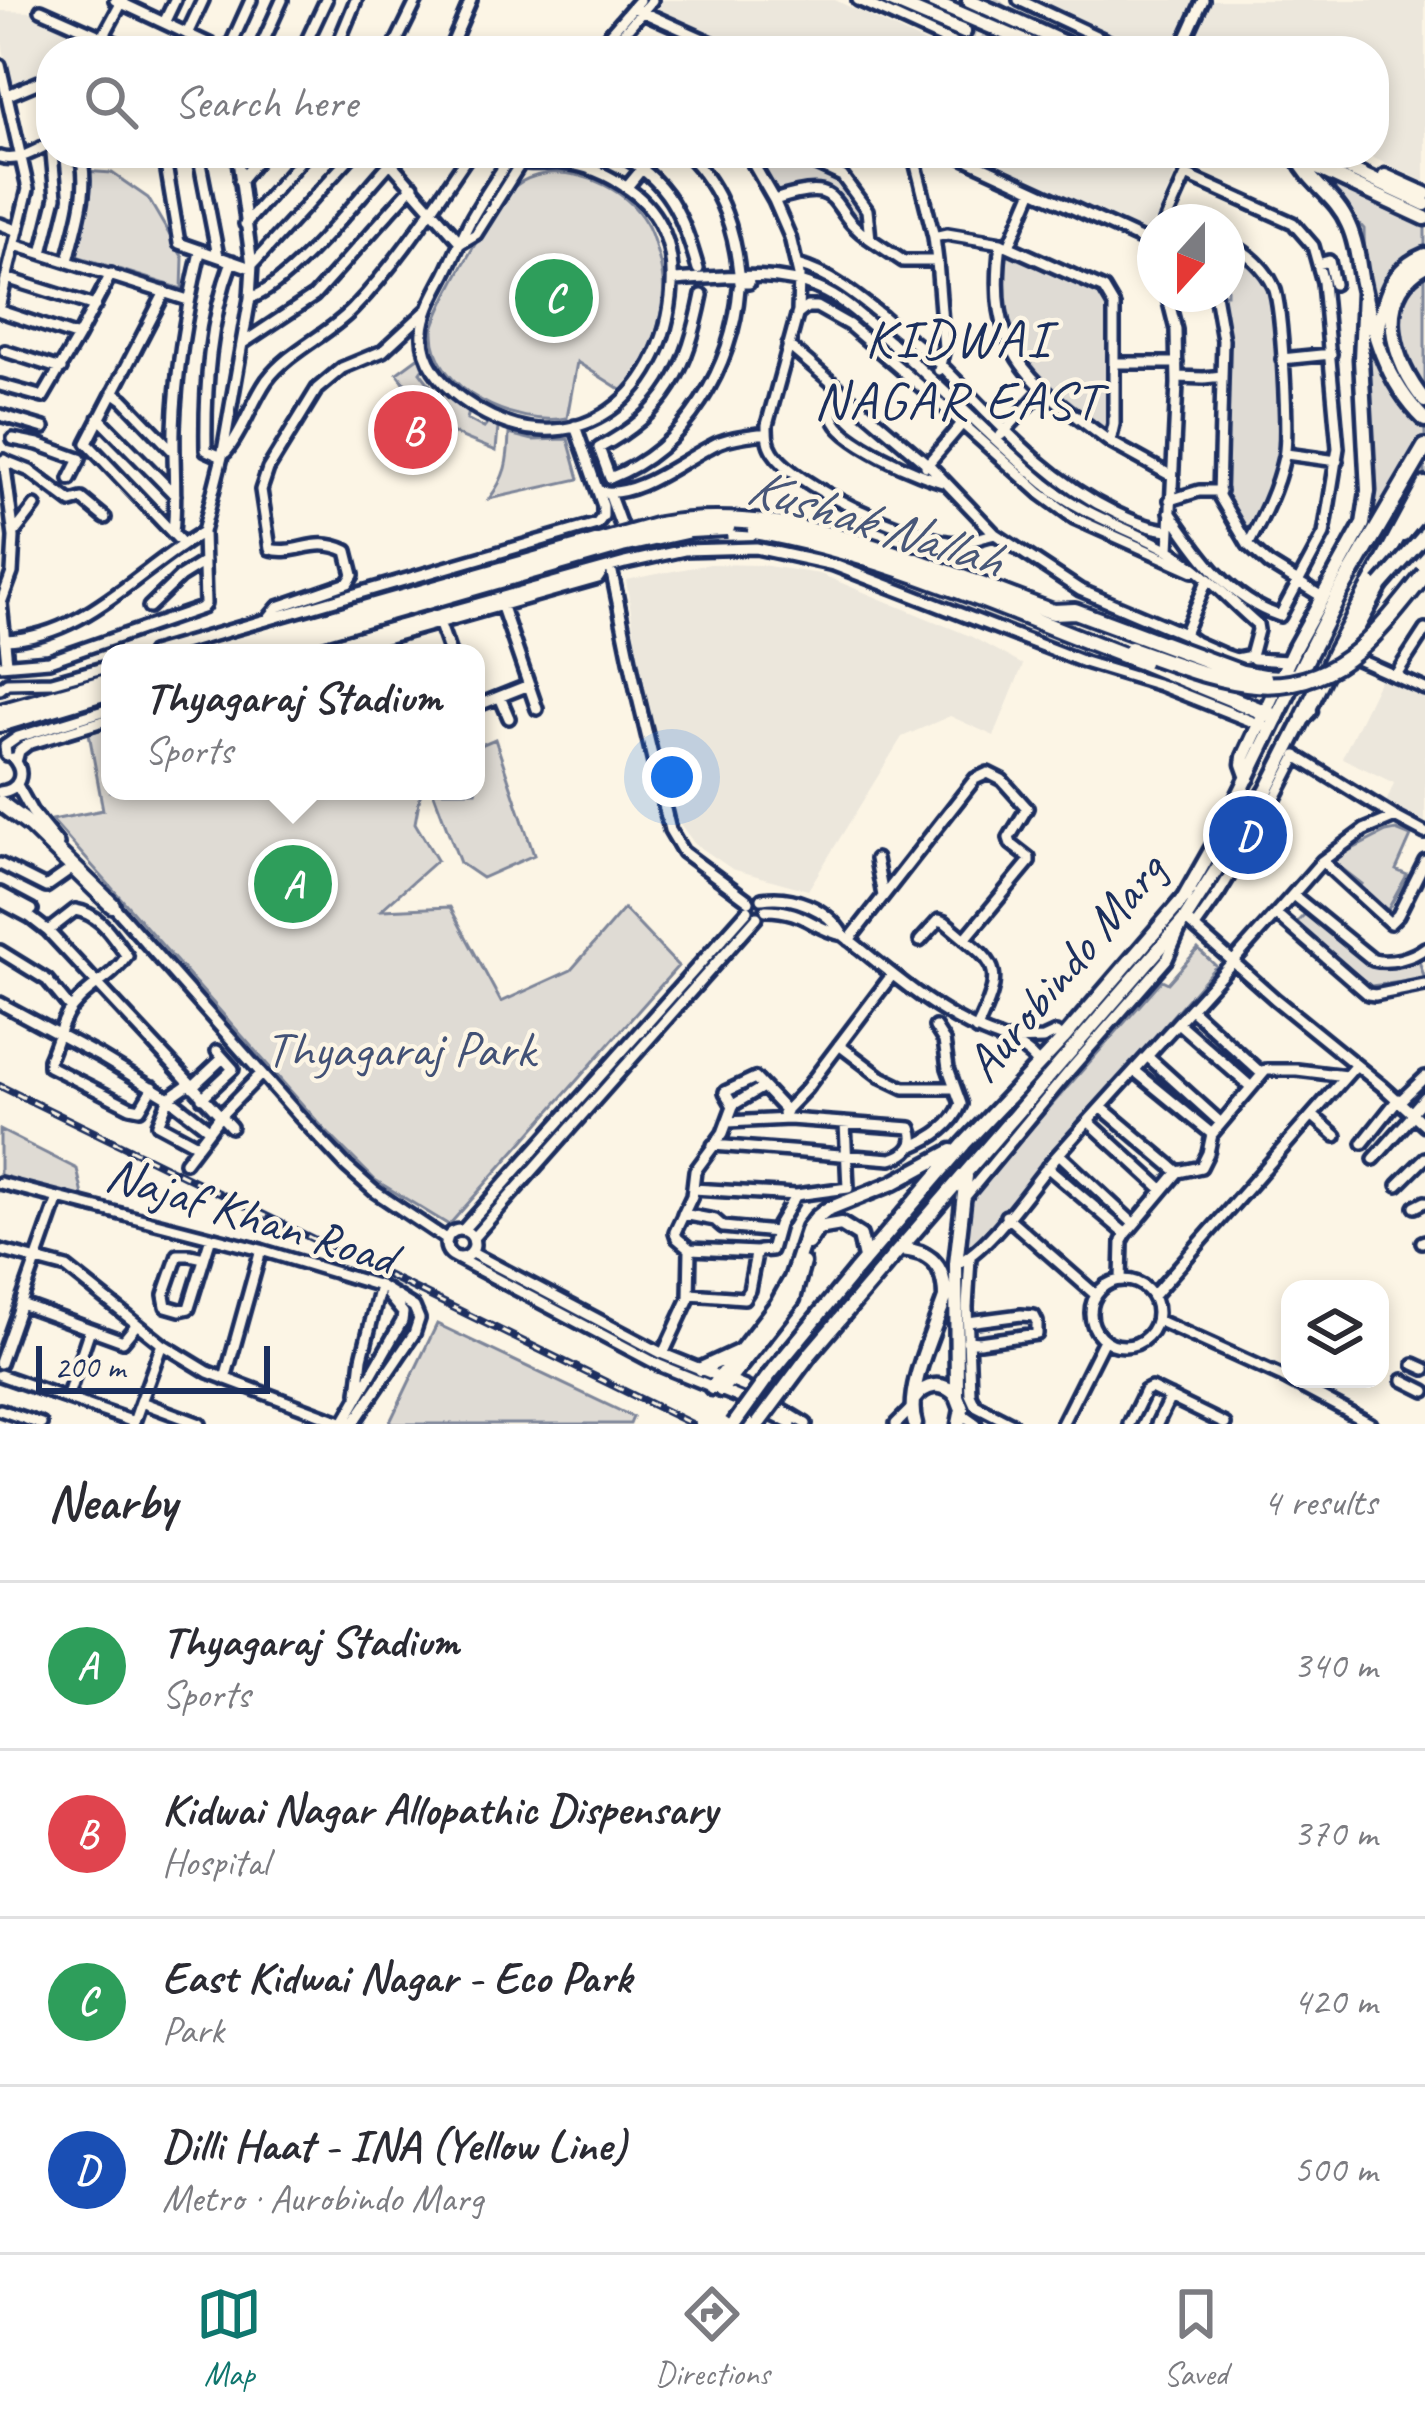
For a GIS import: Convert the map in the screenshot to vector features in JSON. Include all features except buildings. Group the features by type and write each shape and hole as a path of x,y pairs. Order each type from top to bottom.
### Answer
{"highway":[{"name":"Aurobindo Marg","path":"1293,668 1425,447"},
{"name":"Aurobindo Marg","path":"1304,717 1425,485"},
{"path":"241,644 659,525 718,518 829,535 1053,612 1075,611 1242,673 1281,678 1293,668"},
{"path":"277,644 622,545 718,527 763,532 899,569 1248,705 1268,721"},
{"path":"1045,625 1093,635 1229,681 1287,685 1321,675 1358,650 1425,574"},
{"path":"0,712 101,684"},
{"path":"8,731 101,695"},
{"path":"0,803 31,826 112,905"}],"main road":[{"path":"889,0 964,32"},
{"path":"929,0 1012,36"},
{"path":"968,0 1048,36"},
{"path":"1302,168 1337,204 1350,227 1376,340 1425,401"},
{"path":"1318,168 1425,218"},
{"path":"1348,168 1425,204"},
{"path":"1368,168 1425,194"},
{"path":"1376,340 1392,280 1425,255"},
{"path":"1425,266 1410,275 1398,295 1389,354 1404,398 1425,420"},
{"path":"1328,603 1368,501 1361,359 1364,292"},
{"path":"1391,549 1425,508"},
{"path":"1304,717 1381,585 1425,535"},
{"name":"Aurobindo Marg","path":"734,1424 860,1265 1184,898 1248,778 1293,668"},
{"path":"1268,721 1281,678"},
{"name":"Aurobindo Marg","path":"758,1424 895,1254 1190,923 1304,717"},
{"path":"721,1384 777,1304 816,1218 964,1144"},
{"path":"960,1419 957,1396 963,1340 956,1264 967,1174"},
{"path":"721,1384 793,1299 813,1234 833,1223 848,1226 864,1243 860,1265"},
{"path":"895,1254 925,1253 945,1282 945,1298 914,1389 915,1424"},
{"path":"939,1317 945,1312 962,1320"},
{"path":"701,1369 742,1349"},
{"path":"912,1404 924,1389 938,1385 957,1396"}],"street":[{"path":"164,23 175,0"},
{"path":"188,34 203,0"},
{"path":"233,36 251,0"},
{"path":"266,36 282,0"},
{"path":"309,36 326,0"},
{"path":"340,36 356,0"},
{"path":"399,36 417,0"},
{"path":"455,36 471,0"},
{"path":"610,36 652,0"},
{"path":"858,0 937,36"},
{"path":"1018,0 1096,36"},
{"path":"1188,36 1203,0"},
{"path":"103,36 120,1 192,36"},
{"path":"619,36 639,7"},
{"path":"639,7 699,36"},
{"path":"41,10 101,36"},
{"path":"0,65 28,189 15,244 5,260 7,278 0,308 78,337"},
{"path":"8,95 36,86"},
{"path":"0,158 36,152"},
{"path":"42,253 56,197 53,168"},
{"path":"68,261 84,191 83,168"},
{"path":"166,168 177,239 183,246 252,266"},
{"path":"201,168 218,256"},
{"path":"2,459 14,533 12,572 1,603 4,664 50,661 202,608 206,602 202,532 222,457 250,298 252,266 239,168"},
{"path":"240,181 251,168"},
{"path":"245,224 295,168"},
{"path":"252,266 340,168"},
{"path":"250,298 287,274 391,168"},
{"path":"400,168 461,243"},
{"path":"222,457 267,381 351,310 433,211 460,168"},
{"path":"504,168 468,225 428,309 422,337 427,358 456,395 485,415 523,428 550,430 575,426 621,404 667,348 673,280 664,232 650,208 627,187 587,168"},
{"path":"461,243 476,234 518,168"},
{"path":"627,187 643,168 663,187 688,232 698,269"},
{"path":"698,168 725,209 736,246 743,277 737,315 718,371 685,422 663,445 610,478 598,448 640,423 676,379 702,295"},
{"path":"756,168 790,236 799,283 797,315 766,433 775,456 796,477 889,522 947,542 994,534"},
{"path":"825,168 842,176 867,210 870,239"},
{"path":"917,168 937,261 944,348 935,381"},
{"path":"986,168 1137,232"},
{"path":"919,177 924,176 929,198"},
{"path":"1170,506 1212,571 1240,595 1280,616 1324,534 1339,448 1323,282 1313,246 1293,223 1186,176 1173,204"},
{"path":"243,343 314,296 413,186"},
{"path":"1034,190 1005,244 997,290 1004,332 1015,355 1044,389 1110,442 1170,476"},
{"path":"774,200 818,191 830,194 858,230 903,261 937,261"},
{"path":"0,224 18,232"},
{"path":"934,237 947,233 1005,244 1104,289 1114,306 1110,442"},
{"path":"15,244 188,300"},
{"path":"1245,250 1274,288 1280,316 1286,454 1267,510 1248,545"},
{"path":"173,533 179,358 200,252"},
{"path":"222,457 206,450 204,405 218,305 232,261"},
{"path":"1318,264 1329,261 1334,284"},
{"path":"797,265 837,282 941,366 1047,485 1078,508 1168,550 1197,572 1257,624 1251,656"},
{"path":"0,385 40,398 61,369 111,274"},
{"path":"7,278 95,306"},
{"path":"673,280 779,278 831,295 935,381 1041,494 1074,518 1197,572"},
{"path":"70,479 165,292"},
{"path":"797,315 807,307 818,307 836,316 966,418 1001,435 1086,499 1144,526 1168,530"},
{"path":"268,619 275,609 349,583 353,575 347,551 332,544 270,549 260,499 268,470 323,382 342,368 383,351 428,309"},
{"path":"1168,550 1177,376 1172,312"},
{"path":"1218,312 1223,340 1220,496 1248,545 1296,586 1328,603"},
{"path":"788,345 928,464 994,534 1080,590 1236,659 1251,656 1293,668"},
{"path":"667,348 686,355"},
{"path":"5,350 61,369"},
{"path":"1282,359 1330,354"},
{"path":"1114,363 1177,363"},
{"path":"1177,376 1222,376"},
{"path":"1001,435 1044,389"},
{"path":"840,390 833,405 834,422 875,453 946,483"},
{"path":"113,392 174,452"},
{"path":"0,415 44,428"},
{"path":"99,418 176,495"},
{"path":"919,474 966,418"},
{"path":"575,426 637,560"},
{"path":"604,492 628,490 720,442 766,433"},
{"path":"13,439 80,459"},
{"path":"87,443 183,544"},
{"path":"1286,454 1337,461"},
{"path":"2,459 30,471 71,502 82,499 105,518"},
{"path":"1170,506 1199,491 1220,491"},
{"path":"183,644 596,524 604,511 604,492"},
{"path":"1328,514 1333,515 1337,499"},
{"path":"14,533 35,506"},
{"path":"2,635 32,638 99,607 202,532"},
{"path":"335,644 598,578 607,569 637,560 684,550 736,547 814,560 1099,668 1268,721"},
{"path":"149,608 203,562"},
{"path":"607,569 670,830 683,852 756,907 795,913 846,938 892,975 976,1030 1008,1040 1039,1065"},
{"path":"1184,634 1207,581"},
{"path":"363,644 500,600"},
{"path":"500,600 538,710"},
{"path":"439,622 447,644"},
{"path":"1395,676 1425,630"},
{"path":"1344,653 1425,689"},
{"path":"0,792 17,785 20,773 5,746 8,731 0,692 7,683 52,682 101,668"},
{"path":"485,703 529,686"},
{"path":"500,697 509,718"},
{"path":"8,731 24,734 101,712"},
{"path":"10,756 28,743 101,722"},
{"path":"1280,762 1297,756 1425,833"},
{"name":"Aurobindo Marg","path":"963,1200 1073,1058 1167,959 1190,923 1219,893 1297,756"},
{"path":"846,938 983,773 998,777 1028,808 1009,838 1029,862 964,939"},
{"path":"17,785 40,822 112,905 358,1178 447,1240"},
{"path":"1146,1080 1153,1061 1181,1026 1322,861 1364,830 1394,818"},
{"path":"876,860 883,896"},
{"path":"1322,861 1390,922 1425,861"},
{"path":"0,894 4,866 46,887 73,867"},
{"path":"0,894 32,910"},
{"path":"0,894 48,931 231,1127"},
{"path":"1293,895 1373,960 1424,953"},
{"path":"468,1234 756,907"},
{"path":"48,931 76,910 96,917 127,956 115,972 70,1008 49,1059 51,1068 130,1108 143,1106 153,1087"},
{"path":"1276,914 1368,994 1425,985"},
{"path":"920,941 939,920 983,954 995,976 993,994 976,1030"},
{"path":"1190,923 1425,1125"},
{"path":"116,941 131,926"},
{"path":"0,968 4,953 47,980 70,1008"},
{"path":"773,1118 806,1089 892,975"},
{"path":"0,1003 153,1087 209,1129"},
{"path":"1194,1012 1262,1073"},
{"path":"1181,1026 1251,1088"},
{"path":"712,1145 894,1159 936,1136 961,1105 944,1041 935,1027"},
{"path":"1008,1040 1060,1036"},
{"path":"839,1045 881,1078 904,1088 955,1088"},
{"path":"197,1145 158,1124 169,1098 191,1085 220,1054 235,1072 202,1098"},
{"path":"956,1264 970,1258 1059,1154 1093,1125 1135,1071 1153,1061"},
{"path":"1153,1061 1221,1123"},
{"path":"1153,1296 1356,1065"},
{"path":"1121,1280 1126,1234 1178,1172 1201,1167 1212,1134 1262,1073 1274,1069 1346,1076"},
{"path":"1135,1071 1212,1134"},
{"path":"185,1162 260,1073"},
{"path":"1363,1143 1425,1077"},
{"path":"785,1111 764,1087 733,1106 723,1133 694,1171 693,1190 675,1235 690,1249 771,1250 796,1195"},
{"path":"1374,1159 1425,1097"},
{"path":"177,1134 183,1109"},
{"path":"1106,1110 1178,1172"},
{"path":"1389,1111 1404,1124"},
{"path":"1312,1115 1336,1136"},
{"path":"177,1134 195,1118"},
{"path":"728,1122 773,1118 911,1128 913,1146"},
{"path":"693,1190 796,1195 850,1187 845,1123"},
{"path":"1093,1125 1163,1190"},
{"path":"1059,1154 1134,1223"},
{"path":"1398,1186 1425,1158"},
{"path":"1059,1176 1069,1163"},
{"path":"1047,1167 1126,1234"},
{"name":"Najaf Khan Road","path":"0,1183 261,1250 380,1286 414,1307 419,1318 414,1334 347,1424"},
{"path":"0,1363 58,1198"},
{"path":"683,1214 716,1220 723,1227 776,1232"},
{"path":"1006,1216 1096,1295"},
{"path":"468,1234 453,1232 447,1240 448,1252 659,1365 721,1384 806,1424"},
{"path":"468,1234 472,1253"},
{"path":"204,1258 178,1256 164,1295 166,1306 189,1308 211,1237"},
{"path":"663,1354 689,1296 690,1249"},
{"path":"0,1250 72,1271 162,1343 224,1379 347,1424 404,1313 380,1286"},
{"path":"224,1379 261,1250"},
{"path":"689,1296 744,1298 757,1252"},
{"path":"455,1257 472,1253"},
{"path":"472,1253 663,1354 701,1369 791,1424"},
{"path":"970,1258 962,1320 1021,1315 1034,1316 1037,1322 1037,1334 963,1340 970,1394 976,1405 1012,1424"},
{"path":"1121,1280 1138,1282 1157,1307 1157,1320 1148,1336 1126,1346 1104,1340 1090,1313 1096,1295 1121,1280"},
{"path":"357,1400 380,1286"},
{"path":"21,1304 125,1341 136,1324"},
{"path":"1157,1320 1371,1424"},
{"path":"68,1398 90,1329"},
{"path":"1062,1424 1104,1340"},
{"path":"0,1375 134,1423 162,1343"},
{"path":"1403,1380 1425,1391"},
{"path":"1129,1424 1148,1388 1207,1420 1226,1424"},
{"path":"1157,1424 1170,1397"},
{"path":"141,1402 200,1424"},
{"path":"896,1424 912,1404"},
{"path":"0,1410 40,1424"},
{"path":"960,1419 976,1424"}],"shaded area":[{"path":"658,0 835,0 911,36 713,36 653,8"},
{"path":"1031,0 1425,0 1425,182 1389,165 1389,36 1109,36"},
{"path":"0,11 37,12 91,36 36,36 36,77 11,91"},
{"path":"999,168 1177,168 1162,204 1137,204 1137,232"},
{"path":"710,564 761,565 820,574 970,636 1023,665 994,736 950,716 902,737 808,890 732,869 694,843 675,817 646,707 626,580"},
{"path":"1382,675 1425,696 1425,822 1386,803 1394,783 1342,758"}],"green space":[{"path":"759,168 818,168 836,176 862,206 867,235 830,191 775,197"},
{"path":"83,171 112,173 148,198 183,258 182,289 73,255"},
{"path":"549,173 591,179 628,201 650,232 664,287 650,347 623,391 577,362 567,418 547,419 503,410 462,387 436,352 433,331 455,280 507,195 523,181"},
{"path":"1318,176 1425,224 1425,522 1369,553 1364,229"},
{"path":"1005,249 1078,279 1109,306 1109,438 1060,401 1024,360 1004,311"},
{"path":"1245,258 1272,289 1283,453 1265,510 1248,541 1222,495 1219,312 1245,312"},
{"path":"419,357 420,372 439,397 444,393 469,412 467,419 484,428 488,423 498,428 496,451 448,430 424,409 397,373"},
{"path":"509,434 533,440 568,439 579,479 489,499 505,468"},
{"path":"101,730 101,799 89,733"},
{"path":"495,739 534,855 482,878 460,863 436,800 485,800 485,743"},
{"name":"Thyagaraj Park","path":"101,800 419,800 415,823 437,860 381,910 450,907 501,1002 571,970 624,909 678,966 449,1225 375,1180 324,1129 52,820 103,810"},
{"path":"1396,830 1411,836 1396,870 1407,875 1386,913 1359,888 1362,884 1331,860"},
{"path":"1308,911 1375,966 1418,958 1425,979 1371,986 1294,925"},
{"path":"1198,949 1216,966 974,1245 963,1245 968,1200 1162,980 1168,983"},
{"path":"0,1130 77,1169 85,1204 0,1183"},
{"path":"437,1324 633,1417 630,1424 389,1424"}],"waterway":[{"name":"Kushak Nallah","path":"626,524 697,512 768,517"},
{"name":"Kushak Nallah","path":"596,532 613,528"}],"tunnel":[{"path":"989,0 1009,21 1002,36"},
{"path":"964,32 976,36"}],"railway":[{"path":"0,1086 692,1424"}],"place":[{"name":"East Kidwai Nagar - Eco Park","path":"554,298"},
{"name":"Kidwai Nagar Allopathic Dispensary","path":"413,430"},
{"name":"Dilli Haat - INA (Yellow Line)","path":"1248,835"},
{"name":"Thyagaraj Stadium","path":"293,884"}],"district":[{"name":"KIDWAI NAGAR EAST","path":"958,370"}]}
